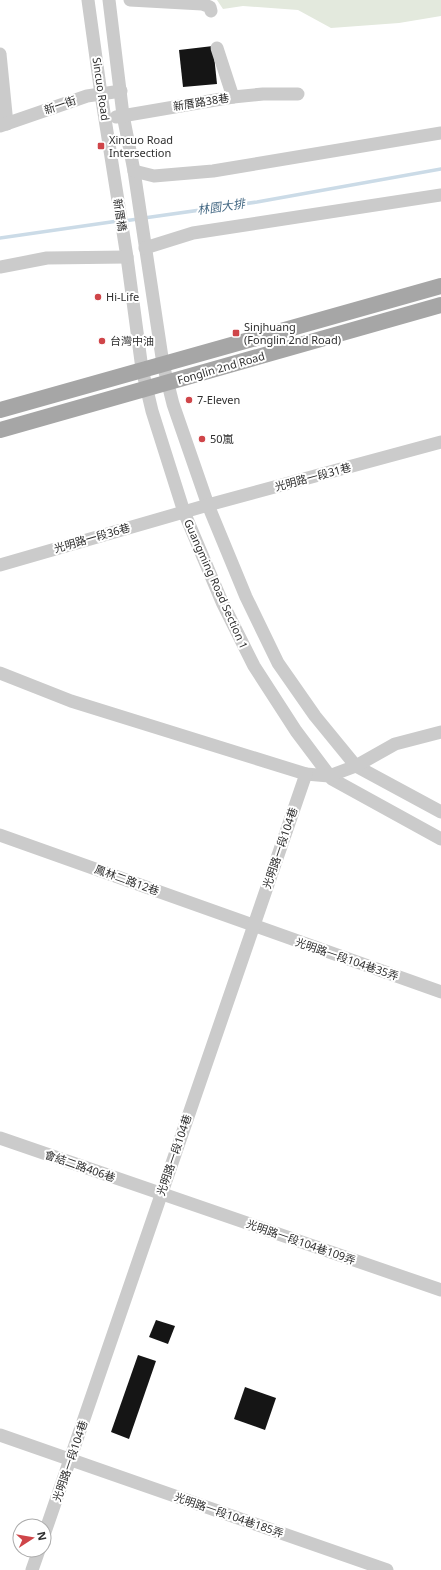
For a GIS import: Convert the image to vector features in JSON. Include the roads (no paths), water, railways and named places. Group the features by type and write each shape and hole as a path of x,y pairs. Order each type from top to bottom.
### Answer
{"main road":[{"name":"Fonglin 2nd Road","path":"0,410 441,286"},
{"name":"Fonglin 2nd Road","path":"0,430 441,305"}],"street":[{"name":"Sincuo Road","path":"88,0 101,94 115,178"},
{"name":"Sincuo Road","path":"110,0 123,115 134,174"},
{"path":"130,0 202,4 210,7 211,11"},
{"path":"217,48 233,97"},
{"path":"0,54 3,125"},
{"name":"新一街","path":"3,125 87,96 121,91"},
{"name":"新厝路38巷","path":"105,120 123,115 233,97 263,94 298,94"},
{"path":"134,174 154,176 213,171 441,133"},
{"name":"新厝橋","path":"134,174 145,248"},
{"name":"新厝橋","path":"115,178 126,254"},
{"path":"168,383 163,364 145,248 194,233 441,195"},
{"path":"0,267 47,258 126,254 142,369"},
{"name":"Guangming Road Section 1","path":"142,369 152,411 184,512 222,602 254,666 296,731 332,779 441,839"},
{"name":"Guangming Road Section 1","path":"168,383 173,404 208,505 246,597 278,663 315,716 356,766 441,812"},
{"name":"光明路一段31巷","path":"184,512 441,442"},
{"name":"光明路一段36巷","path":"0,565 184,512"},
{"path":"0,673 71,701 306,774 329,776 356,766 395,744 441,732"},
{"name":"光明路一段104巷","path":"50,1518 306,774"},
{"name":"鳳林二路12巷","path":"0,835 253,926"},
{"name":"光明路一段104巷35弄","path":"253,926 441,992"},
{"name":"會結二路406巷","path":"0,1138 161,1194"},
{"name":"光明路一段104巷109弄","path":"161,1194 441,1290"},
{"name":"光明路一段104巷185弄","path":"0,1434 70,1460 387,1570"},
{"path":"32,1570 36,1558"}],"waterway":[{"name":"林園大排","path":"144,218 257,202 441,169"},
{"name":"林園大排","path":"124,221 138,219"},
{"name":"林園大排","path":"0,238 118,221"}],"place":[{"name":"Xincuo Road Intersection","path":"101,146"},
{"name":"Hi-Life","path":"98,297"},
{"name":"Sinjhuang (Fonglin 2nd Road)","path":"236,333"},
{"name":"台灣中油","path":"102,341"},
{"name":"7-Eleven","path":"189,400"},
{"name":"50嵐","path":"202,439"}]}
